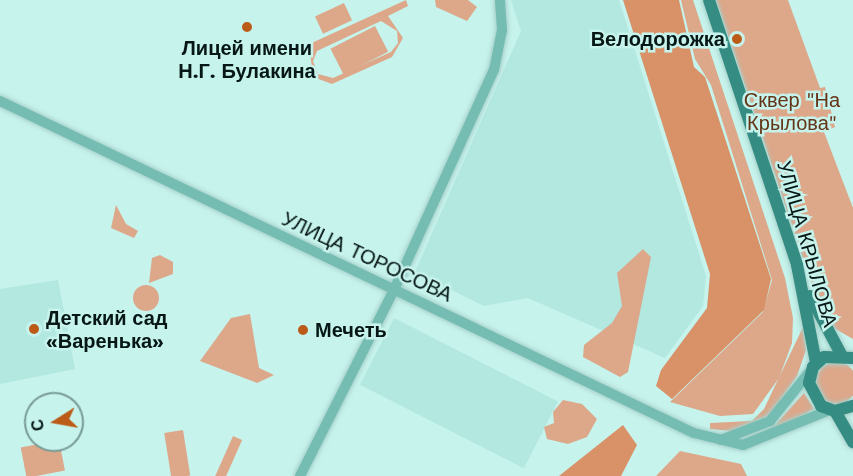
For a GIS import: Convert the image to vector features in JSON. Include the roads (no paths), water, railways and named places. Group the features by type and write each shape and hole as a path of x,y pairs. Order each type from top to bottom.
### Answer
{"main road":[{"name":"УЛИЦА КРЫЛОВА","path":"709,0 797,265 815,365 811,392 832,410 853,442"},
{"path":"797,265 821,323 848,355 815,365"},
{"path":"832,410 853,406"}],"street":[{"path":"300,476 394,290 494,70 502,30 500,0"},
{"name":"УЛИЦА ТОРОСОВА","path":"0,100 682,428 743,446 760,442 832,410"},
{"path":"720,440 770,421 815,365"}],"place":[{"name":"Лицей имени Н.Г. Булакина","path":"247,27"},
{"name":"Велодорожка","path":"737,39"},
{"name":"Детский сад «Варенька»","path":"34,329"},
{"name":"Мечеть","path":"303,330"}],"park label":[{"name":"Сквер \"На Крылова\"","path":"792,112"}]}
